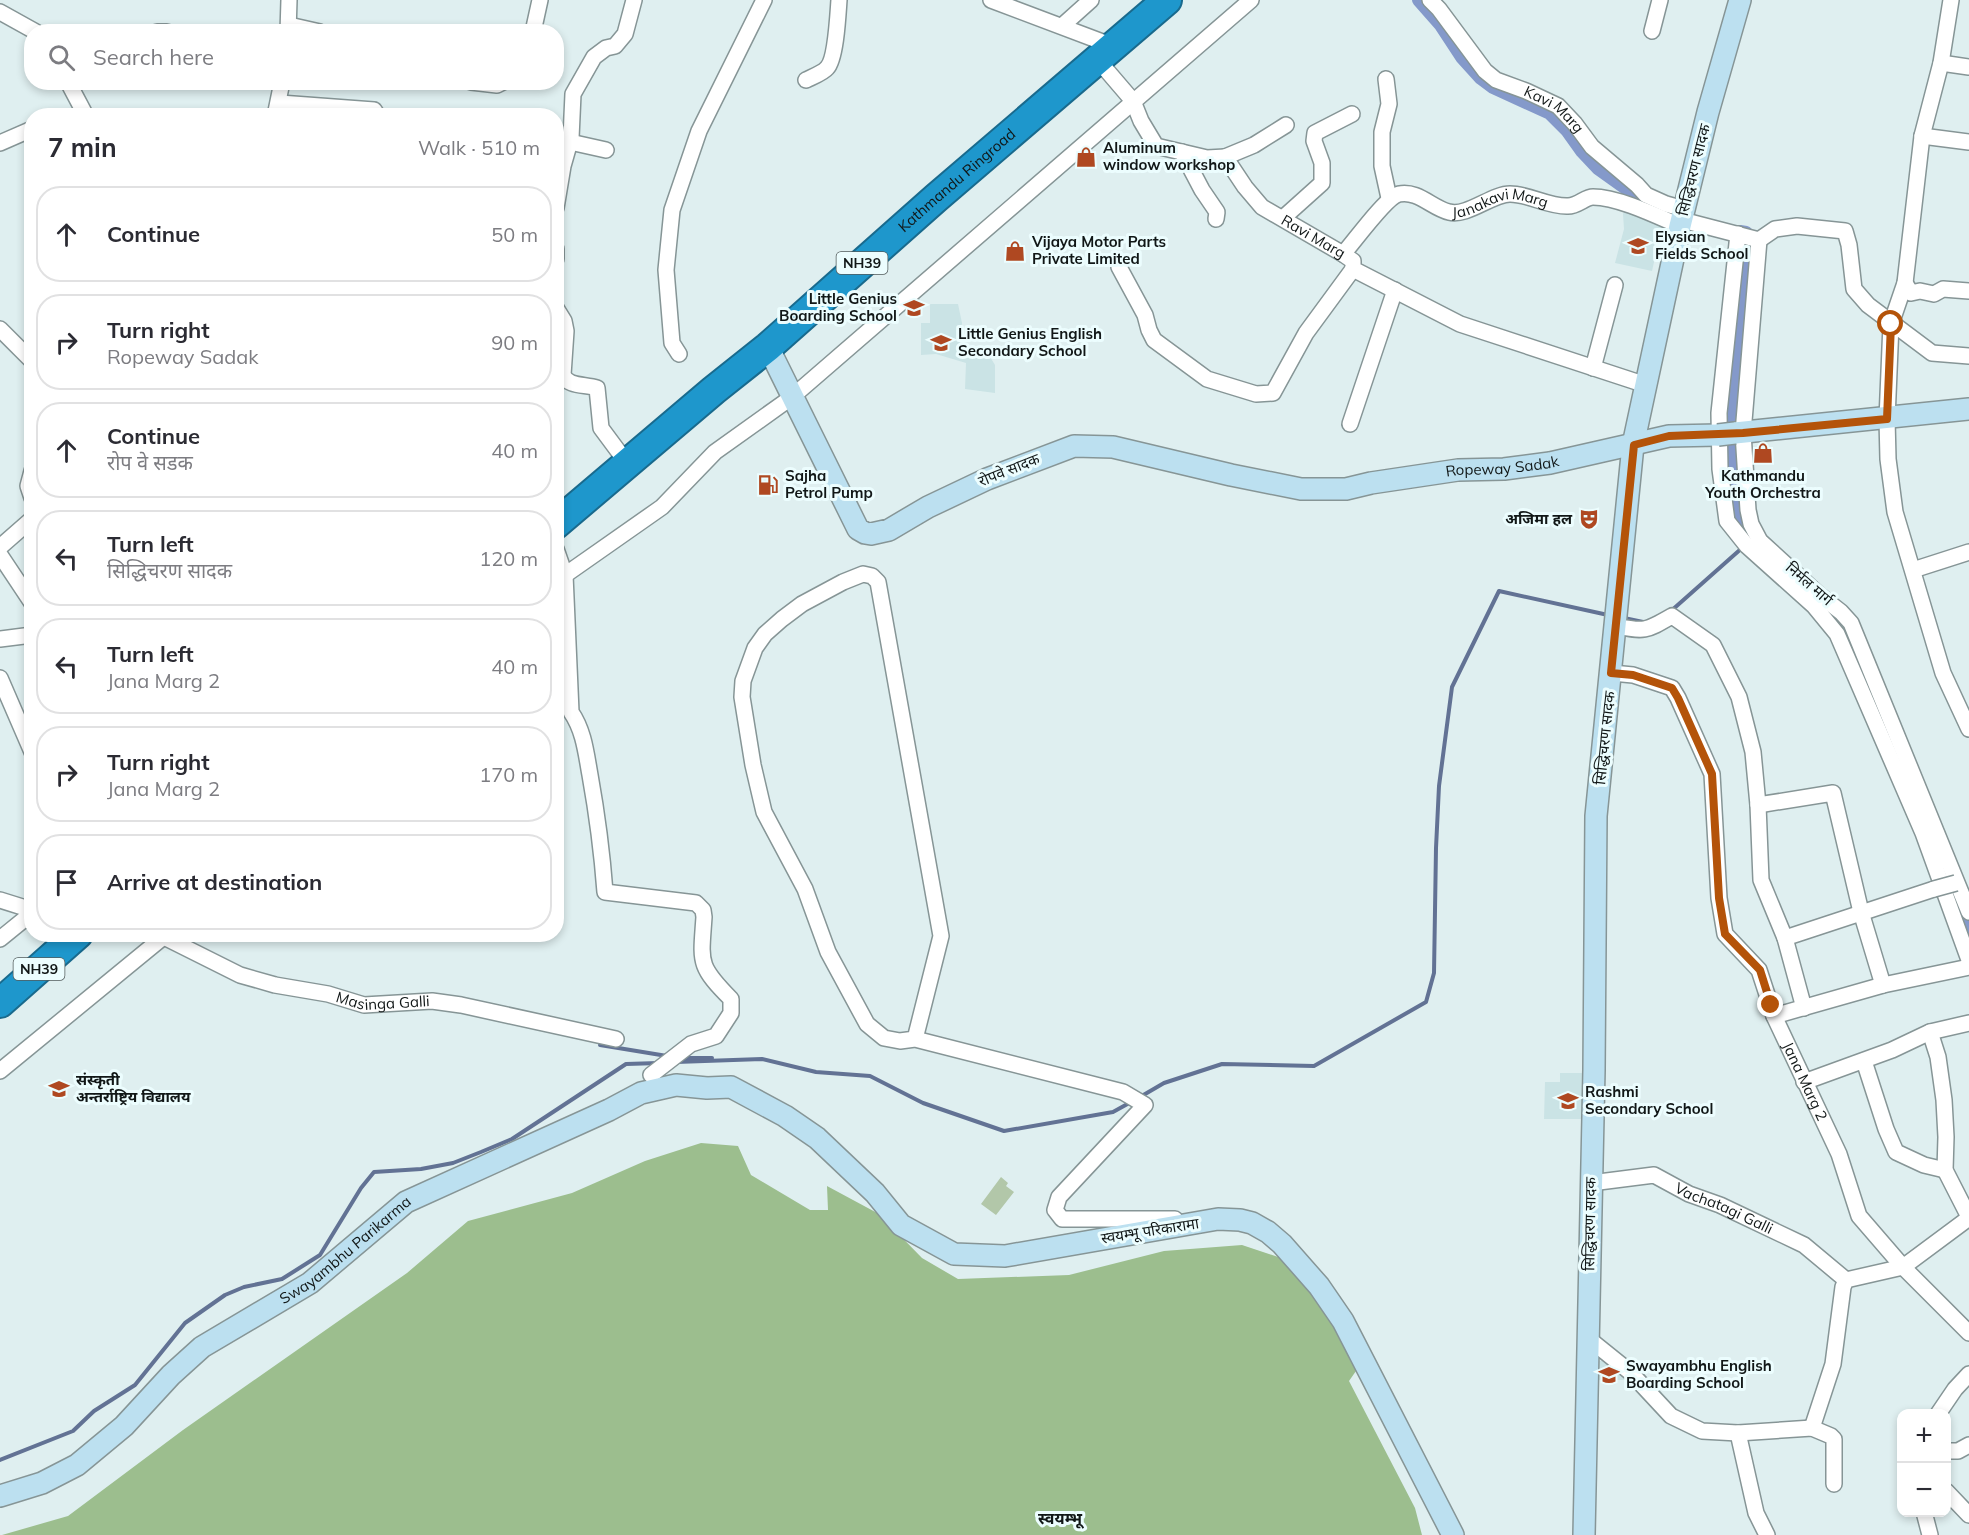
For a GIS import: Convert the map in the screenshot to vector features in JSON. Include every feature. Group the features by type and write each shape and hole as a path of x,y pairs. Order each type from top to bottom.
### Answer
{"highway":[{"name":"Kathmandu Ringroad","path":"564,517 768,346 1167,0"},
{"name":"NH39","path":"0,1003 64,942"}],"main road":[{"name":"सिद्धिचरण सादक","path":"1584,1535 1596,816 1634,445 1682,218 1708,112 1740,0"},
{"name":"रोपवे सादक","path":"768,346 858,529 865,533 880,533 889,530 928,507 987,478 1074,446 1113,447 1301,489 1346,489 1371,483"},
{"path":"1732,433 1969,409"},
{"name":"Ropeway Sadak","path":"1371,483 1458,470 1504,469 1550,463 1669,436 1732,433"},
{"name":"Swayambhu Parikarma","path":"0,1496 42,1483 77,1466 124,1426 171,1375 202,1347 310,1283 406,1202 641,1094 676,1085 731,1087"},
{"name":"स्वयम्भू परिकारामा","path":"731,1087 785,1116 817,1138 875,1193 901,1225 954,1254 1005,1256 1218,1220 1246,1221 1268,1232 1282,1244 1319,1286 1343,1321 1453,1535"}],"street":[{"path":"288,24 289,0"},
{"path":"535,24 540,0"},
{"path":"564,157 573,94 594,57 606,48 615,46 625,34 634,0"},
{"path":"680,354 672,343 666,270 672,210 699,131 764,0"},
{"path":"806,80 827,69 830,63 839,0"},
{"path":"991,0 1062,26 1105,53 1156,146 1207,158 1225,158 1254,145 1286,125"},
{"path":"1062,26 1091,0"},
{"path":"564,577 662,507 715,452 792,397 1251,0"},
{"name":"Kavi Marg","path":"1430,0 1485,71 1496,80 1558,106 1575,123 1592,147 1646,195 1666,204 1682,218"},
{"path":"1652,32 1660,0"},
{"path":"1951,0 1941,63 1922,136 1905,283 1891,324 1887,419 1888,459 1895,512 1944,673 1966,711 1969,729"},
{"path":"0,12 24,26"},
{"path":"1941,63 1969,67"},
{"path":"1343,254 1389,198 1382,166 1382,132 1389,104 1386,79"},
{"path":"72,90 82,108"},
{"path":"277,108 281,90"},
{"path":"1283,218 1322,183 1322,163 1314,141 1316,133 1352,114"},
{"path":"0,143 24,132"},
{"path":"1922,136 1969,142"},
{"path":"566,139 606,150"},
{"path":"1182,152 1202,190 1217,212 1216,219"},
{"name":"Ravi Marg","path":"1225,158 1245,188 1262,207 1343,254 1353,261 1353,269 1460,324 1646,385"},
{"name":"Janakavi Marg","path":"1389,198 1400,194 1420,197 1451,213 1509,194 1567,206 1582,202 1589,197 1598,197 1682,218"},
{"path":"1682,218 1759,240 1775,229 1797,226 1845,231 1849,245 1854,289 1868,305 1932,353 1969,356"},
{"path":"1738,234 1719,412 1720,469 1727,522 1747,546 1814,606 1837,634 1923,833 1969,960"},
{"name":"निर्मल मार्ग","path":"1759,240 1732,433 1751,524 1760,541 1851,623 1960,881 1969,912"},
{"path":"1119,267 1145,315 1154,340 1207,379 1256,394 1274,393 1306,333 1353,269"},
{"path":"1905,283 1911,293 1920,291 1934,294 1942,289 1969,291"},
{"path":"1593,368 1615,285"},
{"path":"1350,424 1395,290"},
{"path":"564,327 566,331 564,360"},
{"path":"0,329 24,353"},
{"path":"564,379 569,383 597,388 601,428 627,463"},
{"path":"0,547 24,526"},
{"path":"1913,570 1969,552"},
{"path":"0,555 24,591"},
{"path":"915,1039 941,936 878,582 872,576 863,574 802,604 765,634 755,648 743,681 744,716 764,812 805,889 828,952 867,1024 884,1038 900,1041 915,1039 1123,1092 1145,1105 1059,1197 1055,1210 1062,1219 1218,1220"},
{"path":"1617,617 1637,630 1647,630 1672,616 1713,645 1739,697 1753,752 1761,880 1785,938 1804,1008"},
{"path":"564,619 571,712 580,725 584,744 600,832 605,892 696,903 703,910 704,917 702,964 713,981 731,999 730,1013 716,1036 691,1044 651,1075"},
{"path":"0,639 24,636"},
{"name":"Jana Marg 2","path":"1611,673 1633,675 1672,688 1678,698 1712,774 1719,898 1725,934 1760,970 1774,1016 1839,1154 1859,1216 1903,1267 1969,1333"},
{"path":"0,678 24,734"},
{"path":"1758,805 1833,793 1861,912 1883,985"},
{"path":"1785,938 1960,881"},
{"path":"0,900 24,908"},
{"path":"0,939 24,918"},
{"path":"0,1071 155,942"},
{"name":"Masinga Galli","path":"176,942 240,975 275,985 328,994 364,1005 432,1001 461,1005 616,1039"},
{"path":"1774,1016 1883,985 1969,967"},
{"path":"1804,1082 1864,1061 1930,1032 1969,1023"},
{"path":"1812,1428 1833,1365 1843,1287 1846,1280 1903,1267 1969,1217 1945,1170 1944,1100 1938,1057 1930,1032"},
{"path":"1864,1061 1886,1129 1896,1152 1924,1166 1945,1170"},
{"name":"Vachatagi Galli","path":"1591,1184 1654,1175 1689,1194 1720,1205 1804,1245 1846,1280"},
{"path":"1589,1339 1630,1372 1671,1416 1702,1431 1738,1433 1812,1428 1832,1436 1834,1439 1834,1484"},
{"path":"1941,1409 1969,1374"},
{"path":"1738,1433 1756,1513 1767,1535"},
{"path":"1951,1451 1958,1451 1969,1445"},
{"path":"1951,1495 1969,1515"},
{"path":"1925,1517 1930,1535"}],"shaded area":[{"name":"Elysian Fields School","path":"1626,208 1663,222 1652,271 1615,263 1624,229 1623,214"},
{"name":"Little Genius Boarding School","path":"909,299 920,299 919,317 909,317"},
{"name":"Little Genius English Secondary School","path":"930,304 958,304 962,323 960,350 987,352 995,365 995,393 965,389 966,363 936,354 921,355 921,323 930,323"},
{"name":"Rashmi Secondary School","path":"1560,1073 1592,1073 1592,1119 1544,1119 1545,1082 1560,1082"},
{"name":"Swayambhu English Boarding School","path":"1592,1361 1612,1361 1623,1370 1625,1380 1593,1380"}],"green space":[{"path":"701,1143 738,1146 751,1175 810,1210 828,1210 827,1186 879,1214 922,1258 958,1279 1069,1275 1164,1251 1242,1245 1287,1260 1354,1355 1356,1371 1349,1381 1415,1508 1422,1535 2,1535 68,1516 183,1430 407,1273 468,1221 572,1193 645,1161"},
{"path":"1001,1177 1008,1183 1006,1186 1014,1192 996,1215 981,1204"}],"waterway":[{"path":"1419,0 1441,25 1462,57 1481,78 1493,87 1550,113 1598,168 1626,188 1637,201 1652,207"},
{"path":"1740,232 1746,233 1729,433 1740,530 1745,541"},
{"path":"1671,611 1742,548"},
{"path":"1140,1097 1164,1083 1222,1064 1314,1066 1426,1002 1434,973 1439,786 1452,687 1499,591 1608,615"},
{"path":"1624,618 1643,622"},
{"path":"1954,902 1969,934"},
{"path":"600,1045 667,1056"},
{"path":"680,1058 712,1058"},
{"path":"676,1062 762,1059 816,1072 870,1076 923,1103 1004,1131 1113,1112 1131,1102"},
{"path":"0,1460 73,1431 94,1411 135,1385 185,1323 225,1295 244,1287 282,1279 320,1255 361,1188 374,1172 421,1169 453,1163 512,1139 626,1064 659,1063"}],"place":[{"name":"Aluminum window workshop","path":"1086,157"},
{"name":"Elysian Fields School","path":"1638,246"},
{"name":"Vijaya Motor Parts Private Limited","path":"1015,251"},
{"name":"Little Genius Boarding School","path":"914,308"},
{"name":"Little Genius English Secondary School","path":"941,343"},
{"name":"Kathmandu Youth Orchestra","path":"1763,453"},
{"name":"Sajha Petrol Pump","path":"768,485"},
{"name":"अजिमा हल","path":"1589,519"},
{"name":"संस्कृती अन्तर्राष्ट्रिय विद्यालय","path":"59,1089"},
{"name":"Rashmi Secondary School","path":"1568,1101"},
{"name":"Swayambhu English Boarding School","path":"1609,1375"}],"district":[{"name":"स्वयम्भू","path":"1060,1518"}],"route":[{"path":"1771,1005 1760,970 1725,934 1719,898 1712,774 1678,698 1672,688 1633,675 1611,673 1634,445 1669,436 1718,435 1887,419 1891,324"}]}
